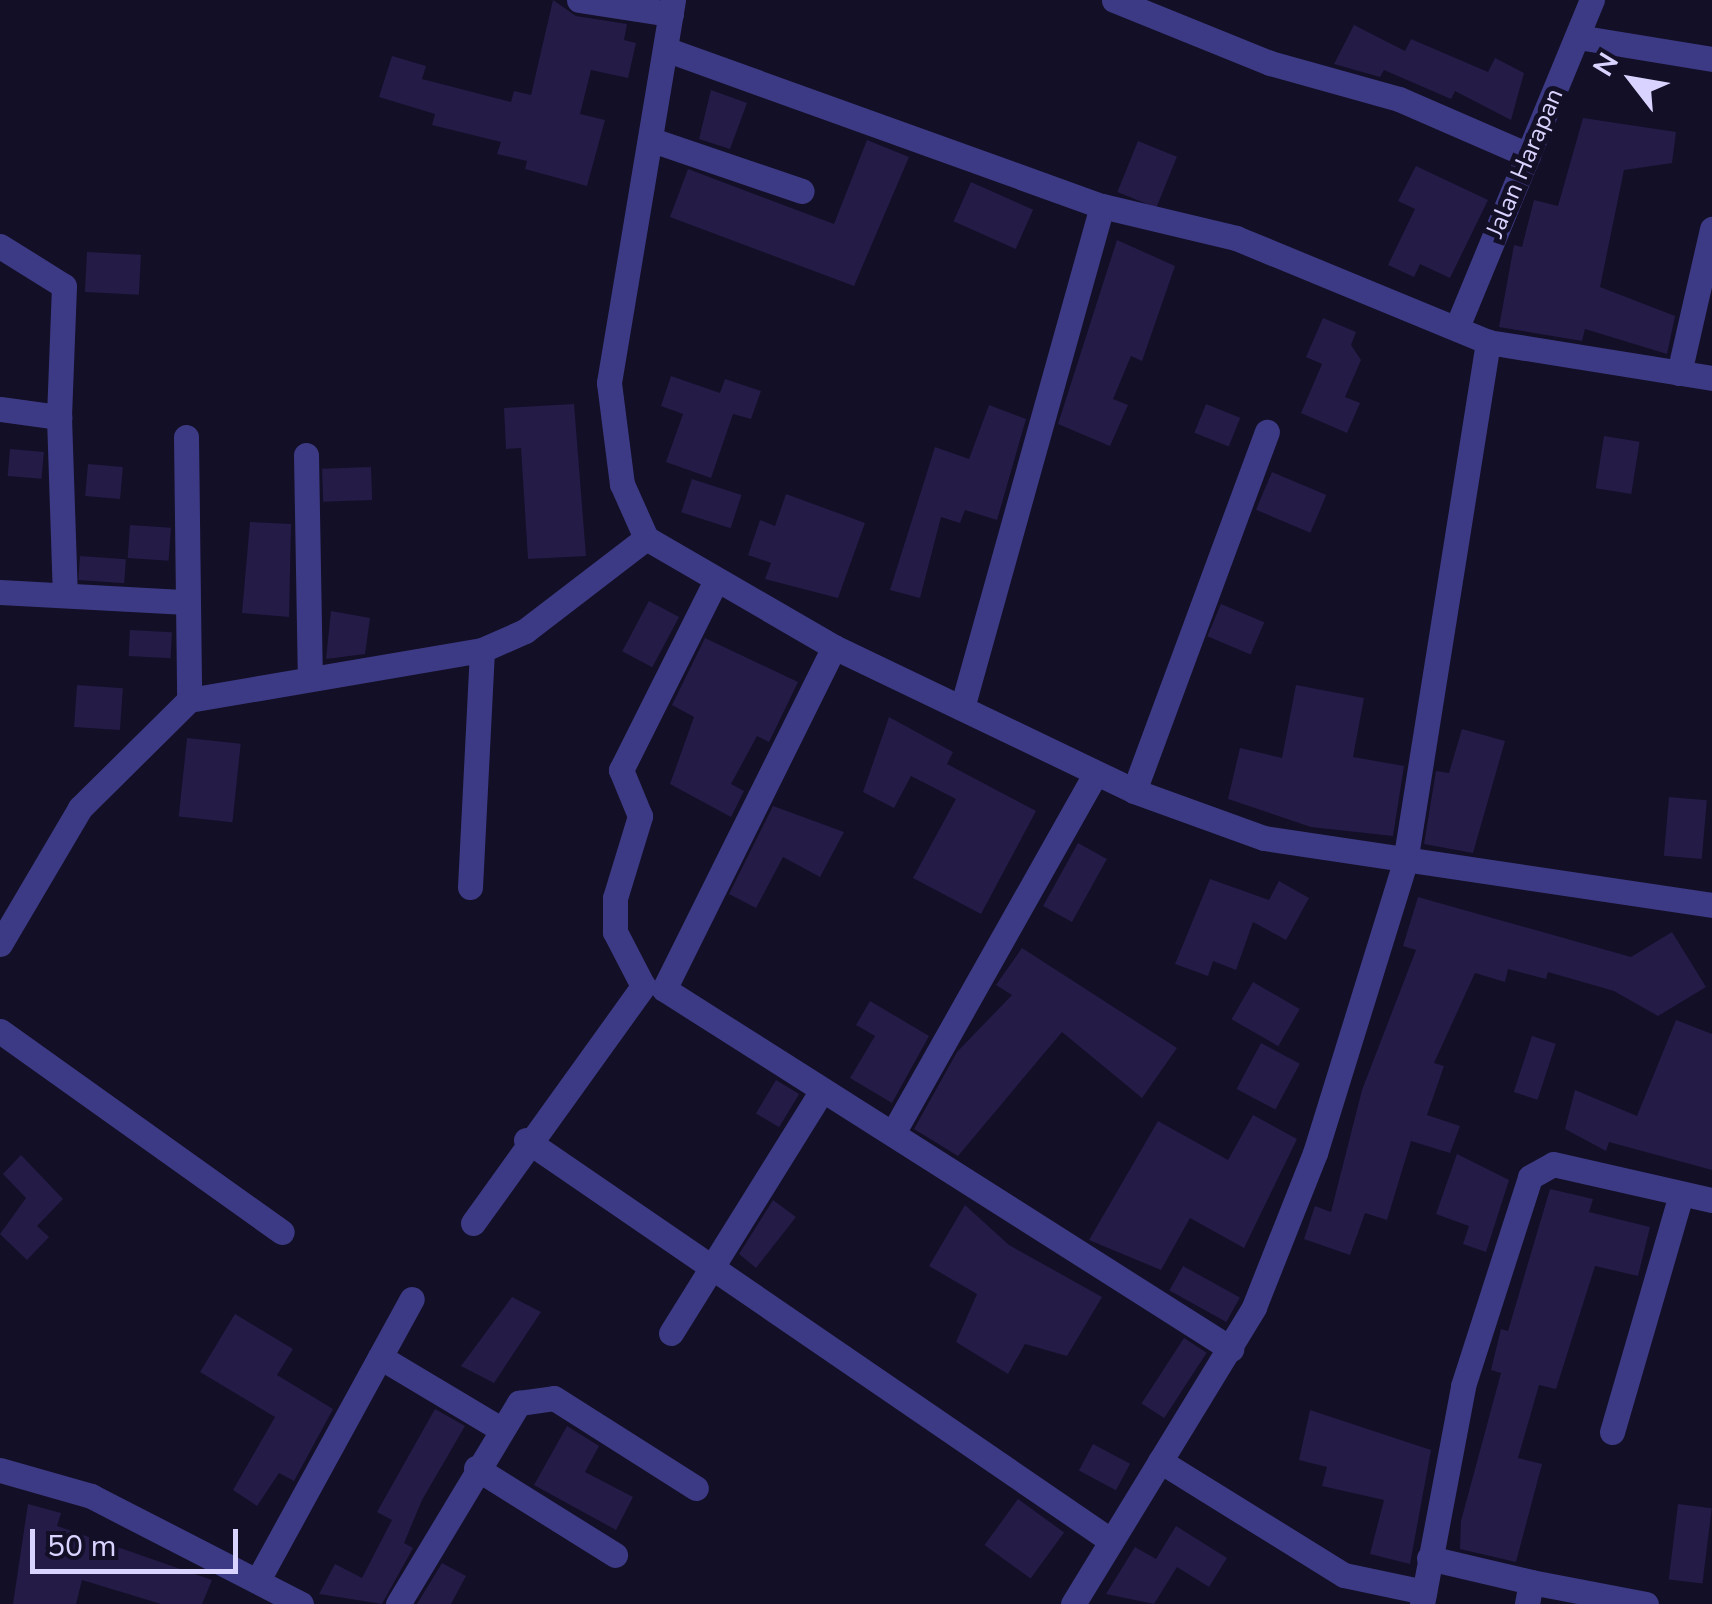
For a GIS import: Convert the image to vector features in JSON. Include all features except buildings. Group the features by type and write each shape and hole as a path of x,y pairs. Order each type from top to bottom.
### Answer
{"street":[{"path":"580,0 672,7 668,50 609,383 622,484 646,538 715,582 834,647 1134,791 1264,838 1712,905"},
{"path":"1114,0 1270,63 1398,99 1528,155"},
{"name":"Jalan Harapan","path":"1457,327 1592,0"},
{"path":"1578,37 1712,59"},
{"path":"668,50 1102,206 1236,238 1488,342 1712,378"},
{"path":"652,140 802,191"},
{"path":"962,708 1102,206"},
{"path":"1678,373 1712,229"},
{"path":"0,246 64,286 58,417 65,595"},
{"path":"1072,1604 1231,1348 1277,1263 1405,862 1488,342"},
{"path":"0,409 58,417"},
{"path":"1134,791 1268,432"},
{"path":"186,438 189,700"},
{"path":"306,455 310,676"},
{"path":"0,944 80,808 189,700 310,676 482,650 542,620 646,538"},
{"path":"473,1224 526,1140 643,986 625,950 615,898 640,816 621,770 715,582"},
{"path":"0,592 188,602"},
{"path":"666,973 834,647"},
{"path":"470,887 482,650"},
{"path":"892,1133 1096,773"},
{"path":"625,950 666,973 676,1004 892,1133 1231,1348"},
{"path":"0,1031 282,1232"},
{"path":"671,1333 820,1092"},
{"path":"526,1140 1110,1540"},
{"path":"1160,1461 1344,1575 1423,1598 1463,1386 1530,1177 1553,1164 1712,1200"},
{"path":"1612,1432 1681,1196"},
{"path":"260,1578 412,1300"},
{"path":"380,1357 499,1428"},
{"path":"398,1604 499,1428 519,1403 554,1398 696,1488"},
{"path":"476,1468 615,1554"},
{"path":"0,1470 91,1496 260,1578 301,1604"},
{"path":"1429,1558 1529,1593 1646,1604"}]}
